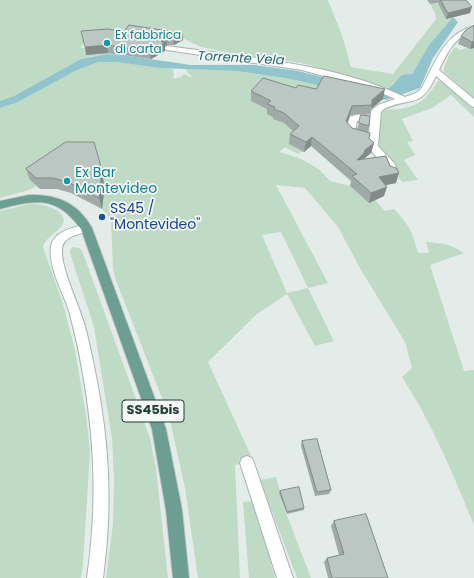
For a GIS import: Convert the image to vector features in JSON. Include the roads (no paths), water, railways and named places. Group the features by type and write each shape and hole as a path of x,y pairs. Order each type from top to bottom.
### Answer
{"main road":[{"name":"SS45bis","path":"0,205 30,198 50,199 67,206 76,213 86,228 159,429 167,463 174,510 181,578"}],"street":[{"path":"393,173 390,165 373,147 376,111 378,108 389,103 424,92 434,70 450,43 461,32 474,28"},
{"path":"168,48 303,68 380,89 400,99"},
{"path":"434,70 474,104"},
{"path":"373,140 353,134 350,130 354,118 375,119"},
{"path":"371,161 382,157"},
{"path":"86,228 71,232 60,239 57,243 56,256 76,310 97,410 102,455 102,492 98,561 95,578"},
{"path":"247,463 286,578"}],"water":[{"path":"453,17 458,22 433,58 420,88 386,100 286,78 236,71 161,68 116,62 99,62 77,70 18,102 0,108 0,101 14,96 81,59 108,54 191,65 254,65 298,71 378,91 389,88 402,75 412,74 429,45"}],"place":[{"name":"Ex fabbrica di carta","path":"107,43"},
{"name":"Ex Bar Montevideo","path":"67,181"},
{"name":"SS45 / \"Montevideo\"","path":"102,217"}],"water label":[{"name":"Torrente Vela","path":"241,59"}]}
